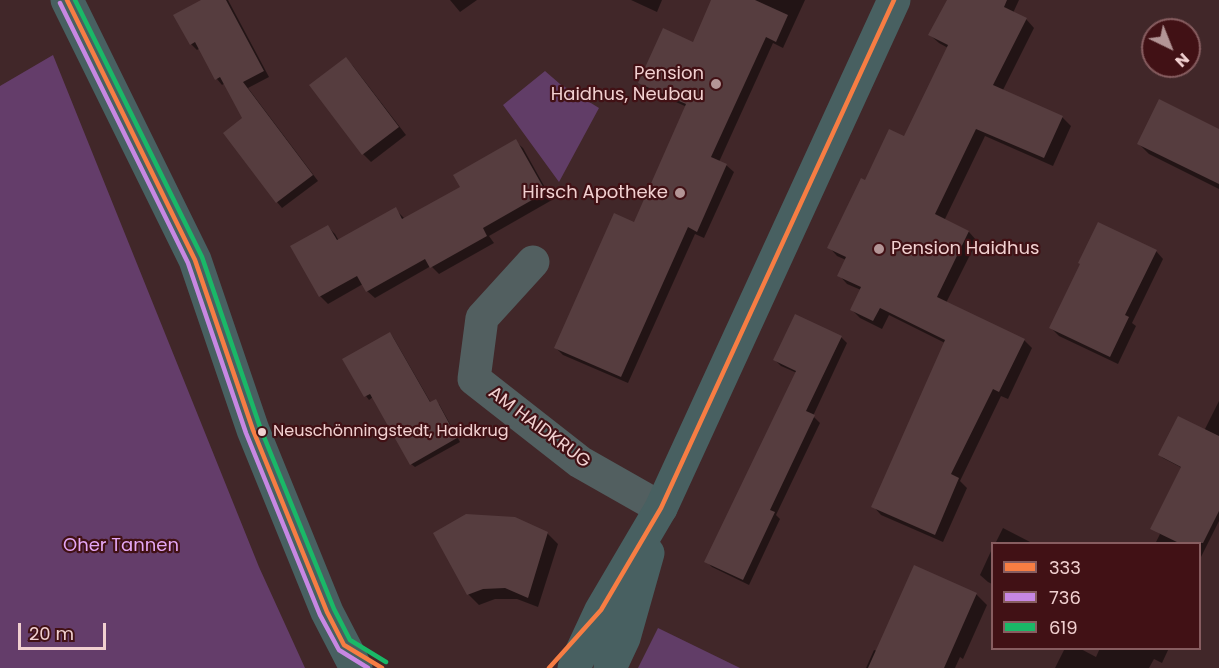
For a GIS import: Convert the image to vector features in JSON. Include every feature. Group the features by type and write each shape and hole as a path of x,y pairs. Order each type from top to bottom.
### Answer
{"main road":[{"path":"67,0 195,260 253,430 327,612 350,657 382,668"},
{"path":"574,668 601,610 661,508 894,0"},
{"path":"610,668 624,638 661,508"},
{"path":"549,668 601,610"}],"street":[{"name":"AM HAIDKRUG","path":"533,262 482,318 474,379 580,462 661,508"}],"shaded area":[{"path":"545,71 560,84 599,108 559,182 503,105"},
{"path":"658,628 740,668 638,668"}],"green space":[{"name":"Oher Tannen","path":"53,55 259,567 305,668 0,668 0,86"}],"building":[{"path":"201,0 226,0 264,71 243,82 313,175 276,203 223,133 242,118 220,77 215,80 195,42 190,45 173,15"},
{"path":"711,0 755,0 788,15 776,42 766,37 711,157 727,164 697,232 688,227 621,377 554,348 614,213 634,222 686,104 638,83 663,28 693,42"},
{"path":"947,0 1007,0 1004,7 1027,18 993,85 1063,116 1044,158 976,129 935,214 969,231 937,297 1025,339 999,392 993,389 951,474 959,478 935,535 871,507 945,340 880,308 873,321 850,310 861,287 837,276 846,257 827,248 861,178 865,180 889,129 904,136 948,45 928,35"},
{"path":"346,57 399,127 362,155 309,85"},
{"path":"1159,99 1219,129 1219,184 1137,144"},
{"path":"516,139 546,192 483,228 487,236 430,268 425,259 366,292 357,276 319,297 290,246 328,225 337,240 396,207 402,219 460,187 453,175"},
{"path":"1098,222 1157,250 1125,315 1129,317 1110,357 1049,328"},
{"path":"795,314 842,336 806,411 815,415 770,510 775,512 743,580 704,562 796,371 773,360"},
{"path":"390,332 430,402 436,399 457,438 410,465 370,394 364,397 342,359"},
{"path":"1178,416 1219,436 1219,511 1203,543 1177,542 1150,529 1181,467 1158,455"},
{"path":"466,514 515,517 548,532 528,598 505,588 483,589 467,595 433,533"},
{"path":"914,565 977,593 944,668 868,668"}],"transit line":[{"name":"333","path":"67,0 195,260 253,430 327,612 344,645 382,668"},
{"name":"619","path":"75,0 202,257 260,427 334,609 350,640 386,662"},
{"name":"333","path":"549,668 601,610 661,508 894,0"},
{"name":"736","path":"60,3 188,263 246,433 320,615 339,650 368,668"}],"place":[{"name":"Pension Haidhus, Neubau","path":"716,84"},
{"name":"Hirsch Apotheke","path":"680,193"},
{"name":"Pension Haidhus","path":"879,249"},
{"name":"Neuschönningstedt, Haidkrug","path":"262,432"}]}
